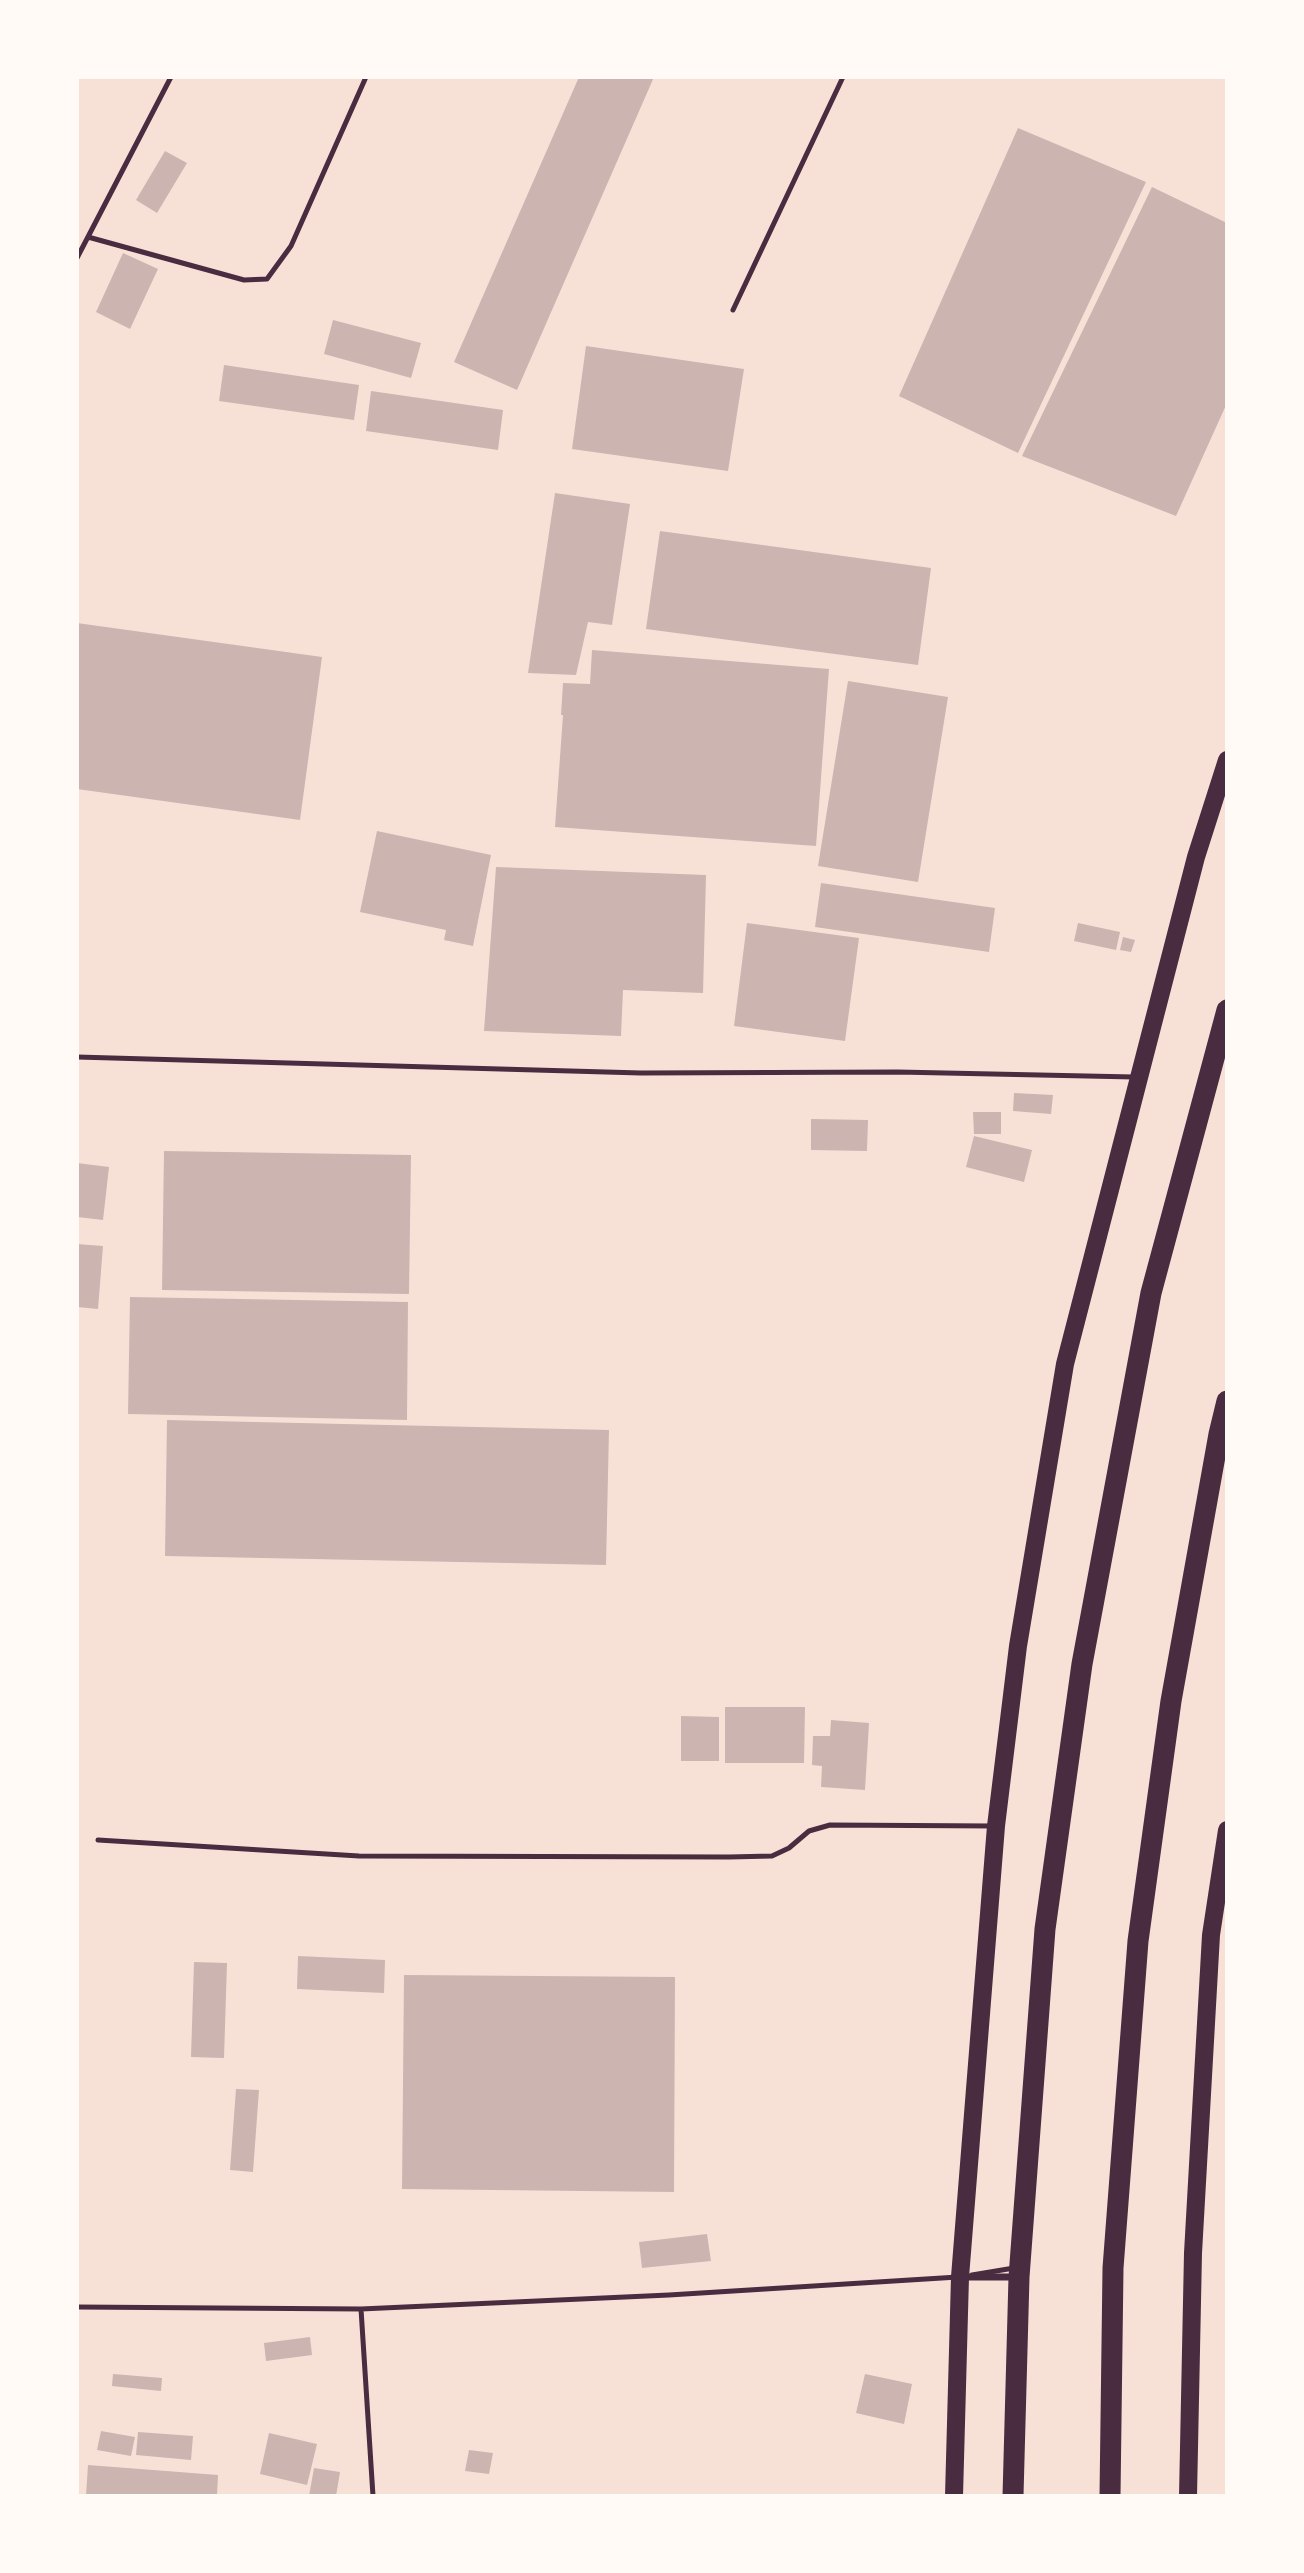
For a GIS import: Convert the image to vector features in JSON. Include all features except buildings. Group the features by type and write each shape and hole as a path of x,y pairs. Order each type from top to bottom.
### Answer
{"highway":[{"path":"1013,2496 1019,2272 1045,1929 1082,1664 1151,1293 1227,1010"},
{"path":"1110,2496 1112,2268 1138,1941 1171,1701 1227,1401"}],"main road":[{"path":"954,2496 960,2277 996,1826 1018,1646 1065,1364 1196,857 1227,760"},
{"path":"1188,2496 1193,2253 1211,1935 1227,1830"}],"street":[{"path":"960,2277 1019,2272"}],"lane":[{"path":"77,258 171,77"},
{"path":"88,237 244,281 267,279 291,246 366,77"},
{"path":"733,310 843,77"},
{"path":"77,1057 641,1073 898,1072 1141,1077"},
{"path":"98,1840 359,1856 729,1857 772,1856 789,1848 808,1831 830,1825 996,1826"},
{"path":"77,2307 361,2309 669,2295 960,2277"},
{"path":"361,2309 373,2496"}]}
